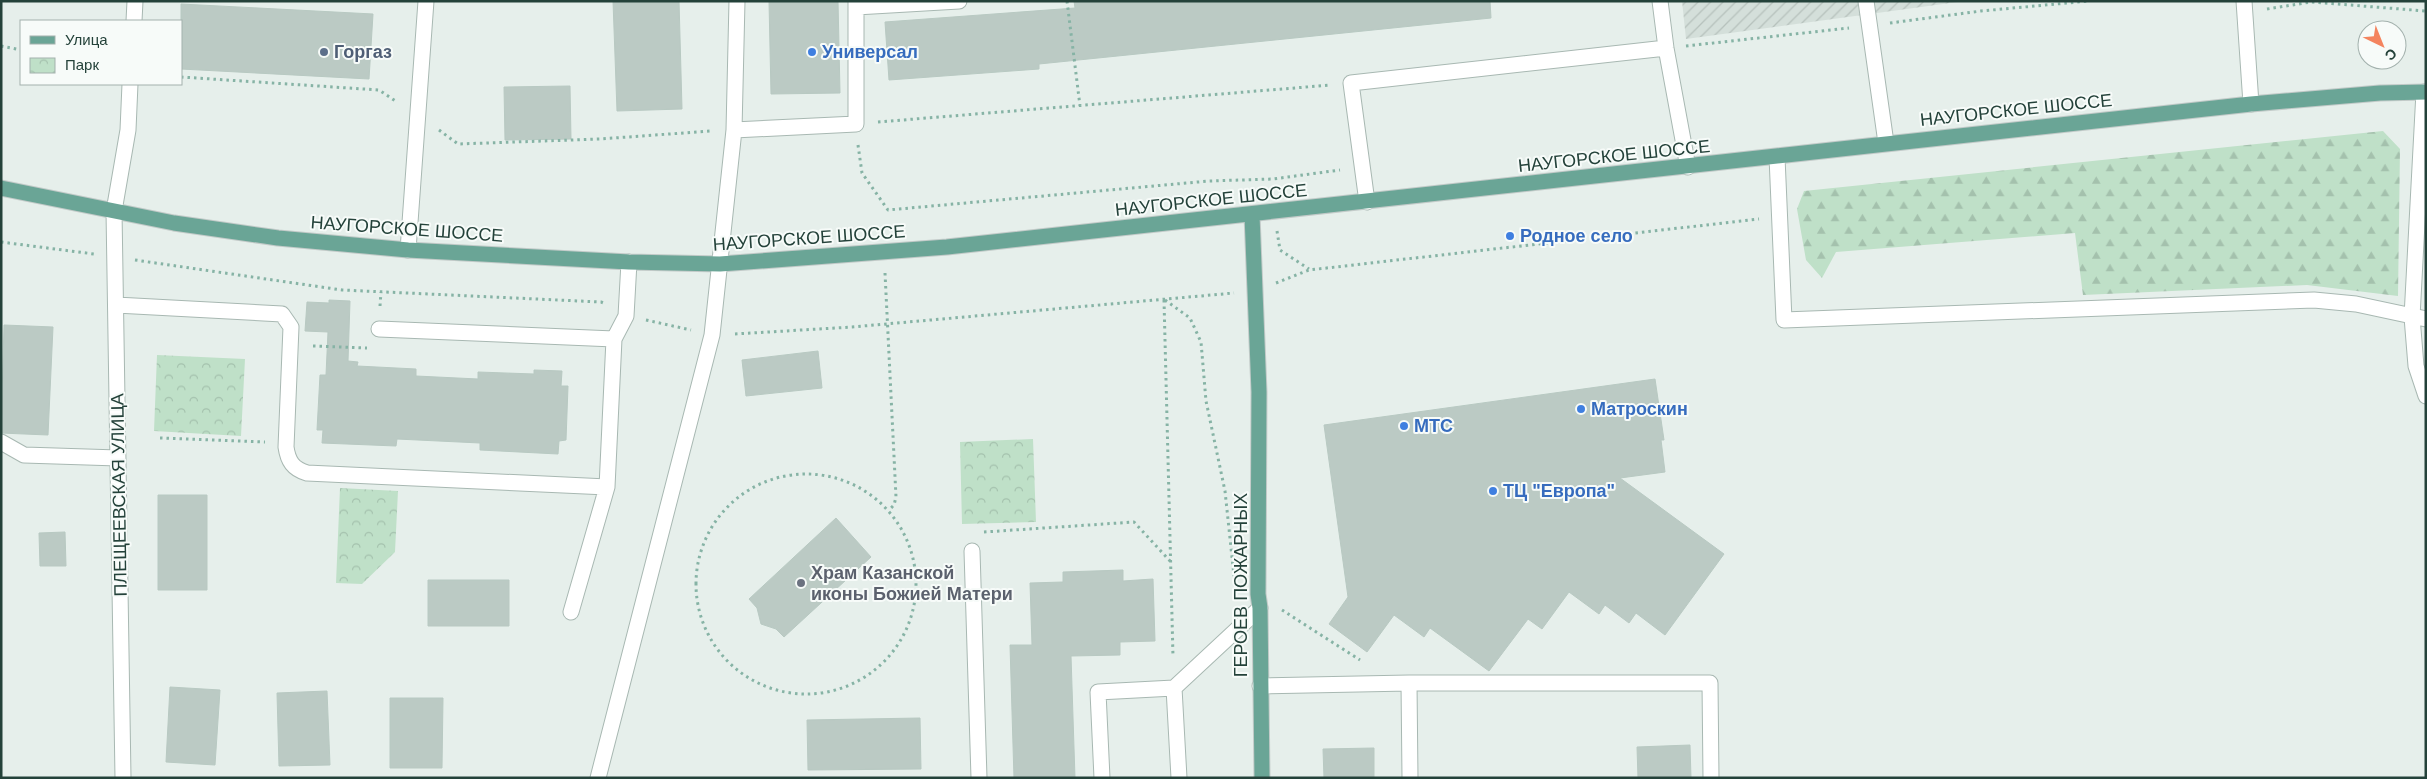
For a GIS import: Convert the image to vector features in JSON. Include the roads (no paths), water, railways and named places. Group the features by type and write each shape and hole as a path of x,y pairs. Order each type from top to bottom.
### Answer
{"main road":[{"name":"НАУГОРСКОЕ ШОССЕ","path":"1,188 114,211 278,238 408,250 629,262 720,264 883,252 1252,215 1688,167 1886,143 2251,104 2380,93 2425,92"},
{"name":"ГЕРОЕВ ПОЖАРНЫХ","path":"1252,215 1260,392 1258,594 1260,608 1262,778"}],"street":[{"path":"134,20 135,1"},
{"path":"408,250 416,114 426,1"},
{"path":"598,778 712,335 734,130 738,1"},
{"path":"734,130 856,124 856,4 959,1"},
{"path":"1660,1 1666,48 1688,167"},
{"path":"1866,1 1886,143"},
{"path":"2244,7 2251,104"},
{"path":"1367,202 1351,83 1666,48"},
{"name":"ПЛЕЩЕЕВСКАЯ УЛИЦА","path":"123,778 114,211 128,130 130,85"},
{"path":"2425,92 2416,366 2426,396"},
{"path":"1777,156 1784,320 2314,300 2356,304 2419,318"},
{"path":"571,612 607,487 614,340 626,316 629,262"},
{"path":"116,305 275,312 282,314 291,327 287,457 298,470 307,473 607,487"},
{"path":"379,329 614,340"},
{"path":"1,442 24,455 118,458"},
{"path":"972,551 979,778"},
{"path":"1102,778 1098,692 1174,688 1260,608"},
{"path":"1260,686 1409,683 1710,682 1711,778"},
{"path":"1409,683 1410,778"},
{"path":"1174,688 1179,778"},
{"path":"113,778 123,778"}],"place":[{"name":"Горгаз","path":"324,52"},
{"name":"Универсал","path":"812,52"},
{"name":"Родное село","path":"1510,236"},
{"name":"Матроскин","path":"1581,409"},
{"name":"МТС","path":"1404,426"},
{"name":"ТЦ \"Европа\"","path":"1493,491"},
{"name":"Храм Казанской иконы Божией Матери","path":"801,583"}]}
